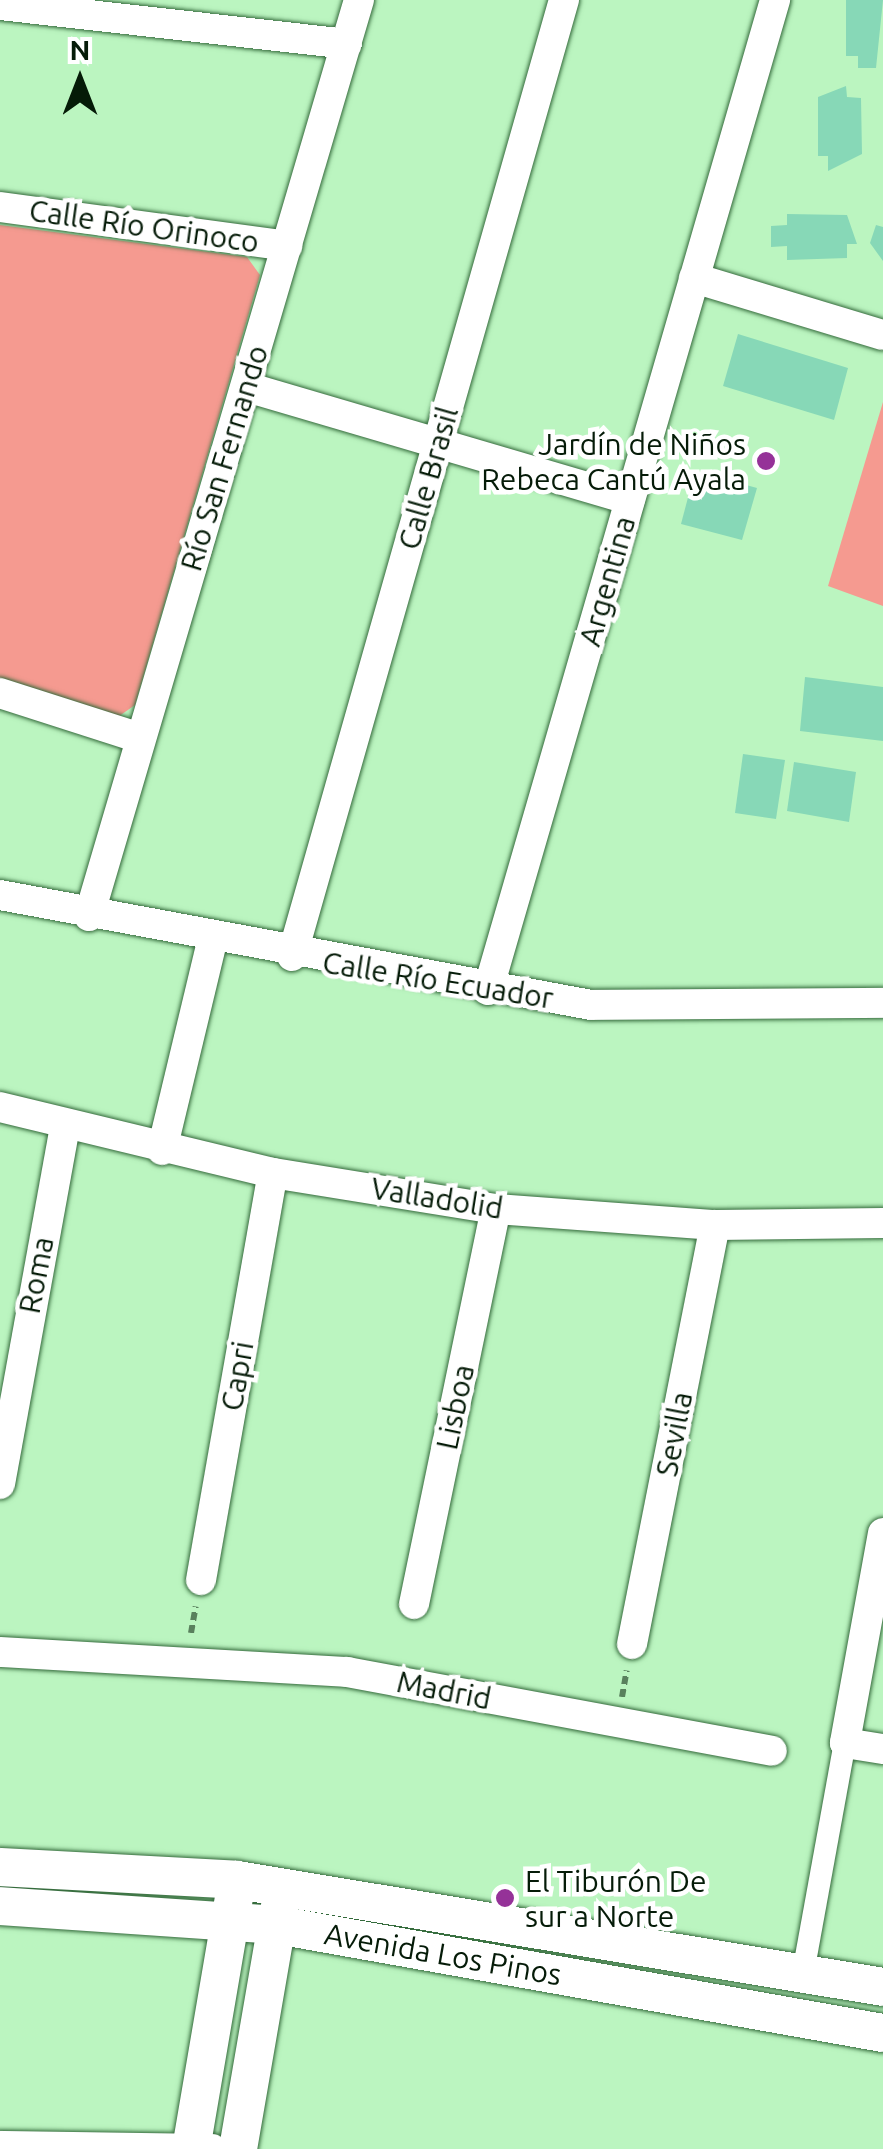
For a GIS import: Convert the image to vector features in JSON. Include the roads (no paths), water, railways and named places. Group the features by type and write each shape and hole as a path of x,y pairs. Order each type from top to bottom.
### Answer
{"street":[{"name":"Río San Fernando","path":"88,916 137,737 248,387 359,0"},
{"name":"Calle Brasil","path":"292,956 564,0"},
{"name":"Argentina","path":"488,990 775,0"},
{"path":"0,5 347,44"},
{"name":"Calle Río Orinoco","path":"0,207 288,246"},
{"path":"694,278 883,335"},
{"path":"248,387 630,500"},
{"path":"0,693 137,737"},
{"name":"Calle Río Ecuador","path":"0,895 212,941 488,990 652,1009 883,1003"},
{"path":"162,1150 212,941"},
{"name":"Valladolid","path":"0,1107 162,1150 273,1173 496,1209 715,1225 883,1224"},
{"name":"Roma","path":"0,1484 11,1349 65,1125"},
{"name":"Capri","path":"201,1580 273,1173"},
{"name":"Lisboa","path":"414,1604 496,1209"},
{"name":"Sevilla","path":"632,1644 715,1225"},
{"path":"803,1973 883,1533"},
{"name":"Madrid","path":"0,1652 187,1658 348,1672 772,1751"},
{"path":"845,1743 883,1750"},
{"name":"Avenida Los Pinos","path":"0,1867 284,1886 883,1987"},
{"path":"0,2146 199,2147 237,1880"},
{"path":"238,2149 284,1886"},
{"name":"Avenida Los Pinos","path":"2,1902 277,1925 883,2033"}],"place":[{"name":"Jardín de Niños Rebeca Cantú Ayala","path":"766,461"},
{"name":"El Tiburón De sur a Norte","path":"505,1898"}]}
